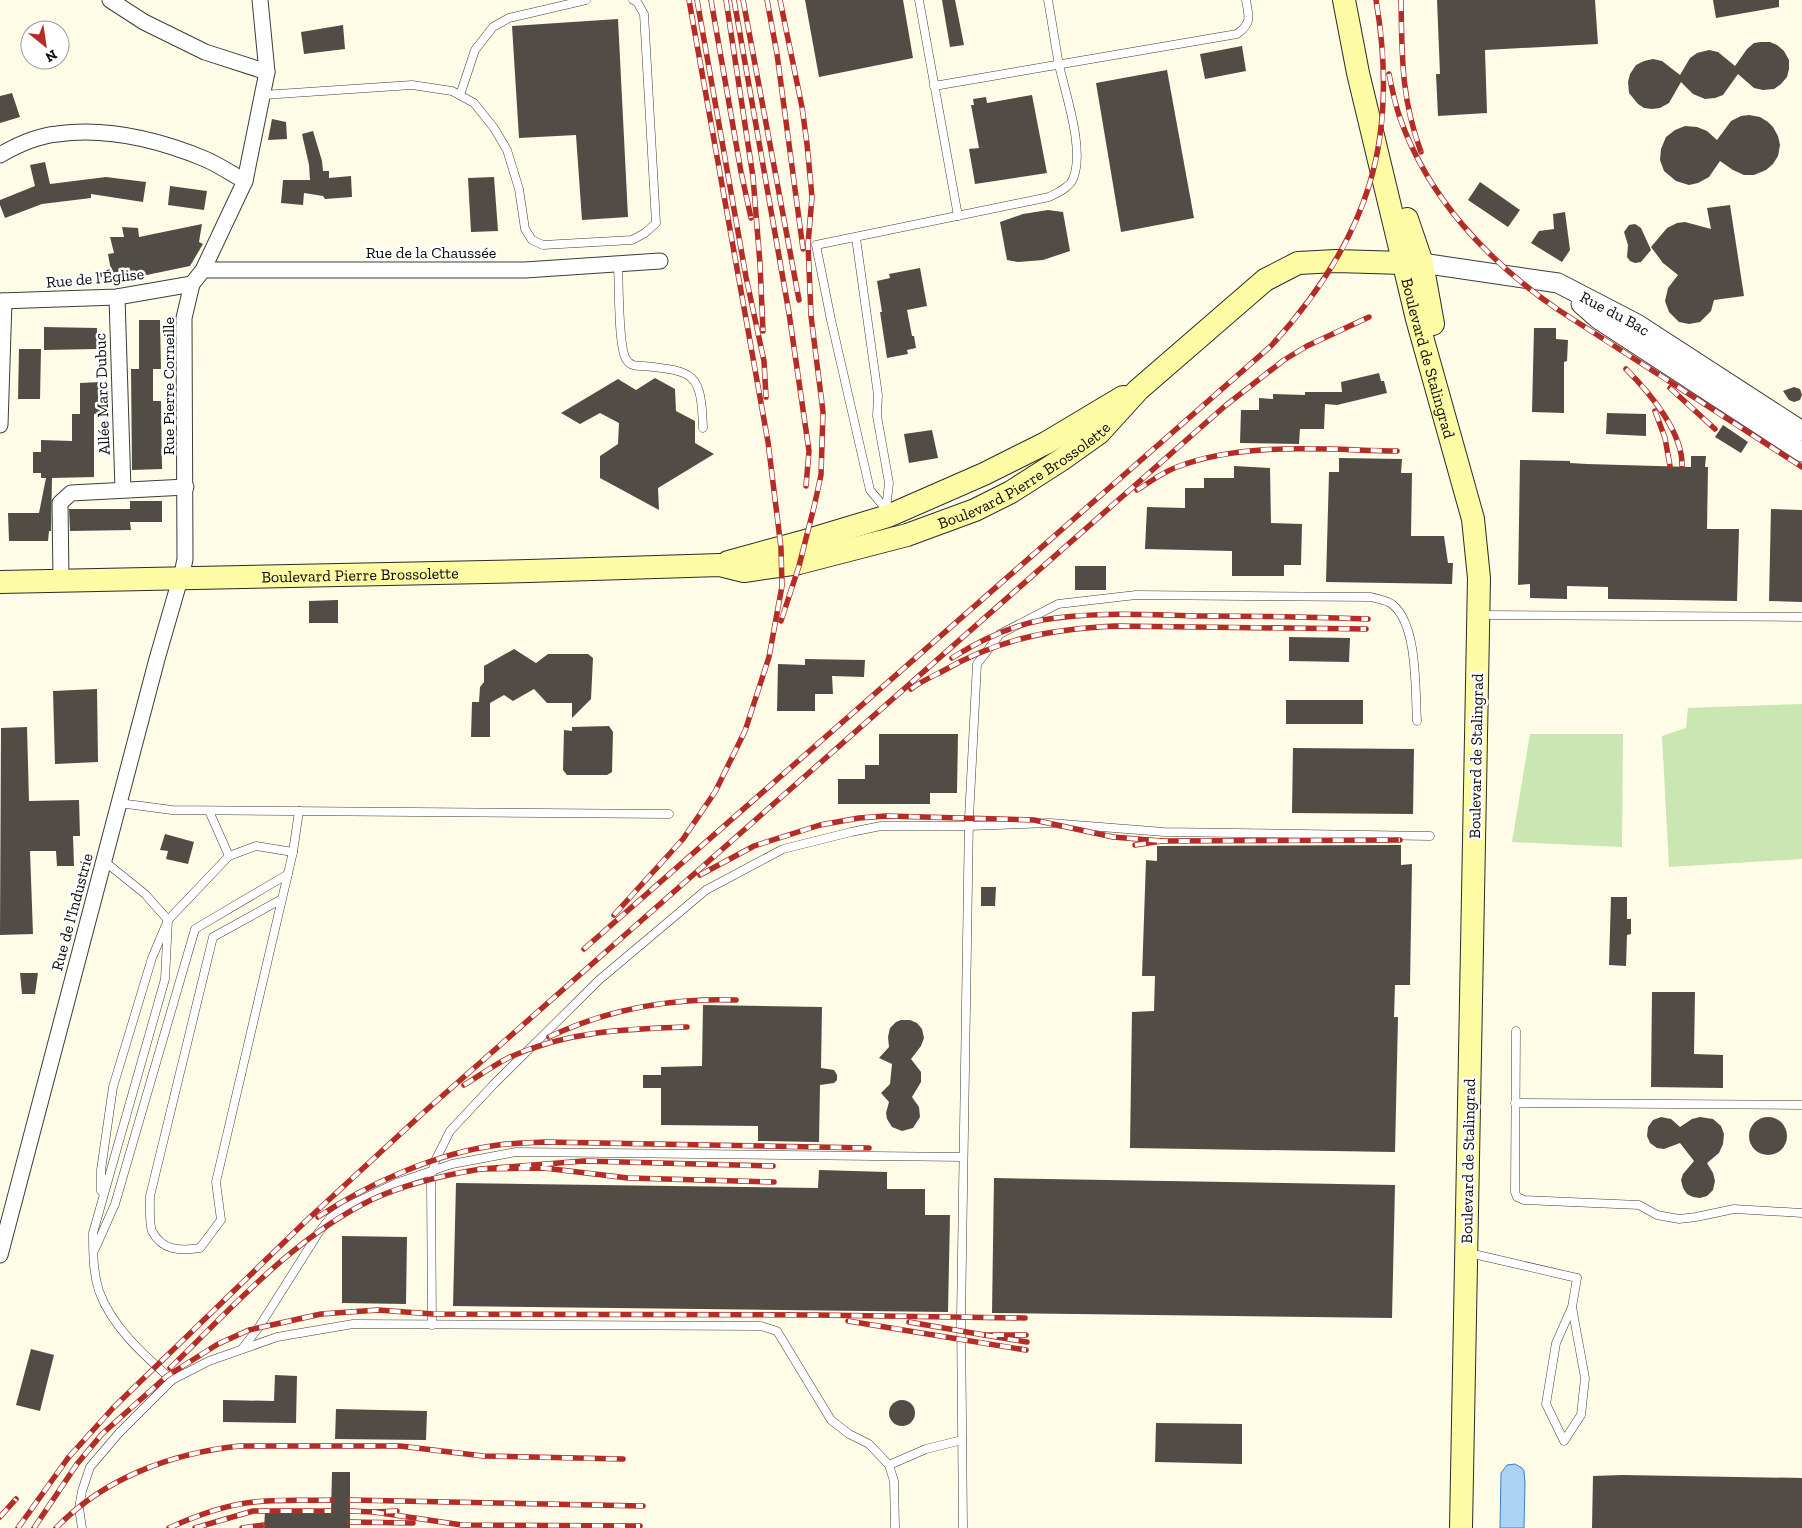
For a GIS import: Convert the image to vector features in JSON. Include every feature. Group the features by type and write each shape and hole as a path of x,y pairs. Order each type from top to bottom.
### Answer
{"main road":[{"name":"Boulevard de Stalingrad","path":"1344,0 1358,73 1406,263 1417,319 1473,519 1479,578 1461,1528"},
{"name":"Boulevard Pierre Brossolette","path":"0,582 529,572 720,565 744,571 782,567 836,555 895,539 975,510 1011,492 1099,433 1138,390 1266,280 1298,263 1336,261 1406,263"},
{"name":"Boulevard Pierre Brossolette","path":"720,565 805,541 984,474 1046,442 1109,404 1138,390"},
{"path":"886,512 895,539"}],"street":[{"path":"110,0 144,22 205,52 267,72"},
{"name":"Rue Pierre Corneille","path":"181,578 185,559 186,488 184,318 192,284 203,270 245,181 267,72 260,0"},
{"path":"0,155 18,144 56,134 99,133 139,138 174,148 207,160 245,181"},
{"name":"Rue de la Chaussée","path":"203,270 525,270 660,261"},
{"name":"Rue du Bac","path":"1406,263 1558,283 1637,324 1802,431"},
{"path":"1558,283 1598,319 1802,452"},
{"name":"Rue de l'Église","path":"2,301 117,297 192,284"},
{"name":"Allée Marc Dubuc","path":"117,297 122,490"},
{"path":"0,425 2,301"},
{"path":"61,580 60,503 71,493 186,488"},
{"name":"Rue de l'Industrie","path":"1,1249 157,659 181,578"}],"lane":[{"path":"460,96 475,50 493,27 509,18 586,0"},
{"path":"262,95 412,85 452,91 474,103 494,128 506,150 519,189 526,229 532,240 543,245 632,240 645,233 656,223 644,14 637,2 633,0"},
{"path":"919,0 958,216"},
{"path":"886,512 870,490 816,245 1049,197 1064,189 1072,181 1077,165 1076,142 1059,64 1048,0"},
{"path":"934,86 1237,34 1246,28 1249,19 1246,0"},
{"path":"856,238 878,395 877,416 889,483 886,512"},
{"path":"618,264 621,342 626,359 633,366 675,369 691,377 698,386 702,399 703,428"},
{"path":"963,1528 961,1340 963,1157 969,826 977,664 1000,634 1058,604 1136,595 1371,597 1392,603 1402,615 1407,628 1414,659 1417,721"},
{"path":"1479,615 1802,617"},
{"path":"119,803 172,810 669,814"},
{"path":"209,810 229,856"},
{"path":"282,899 213,937 150,1196 151,1230 164,1246 182,1251 200,1248 221,1220 216,1182 293,852 299,811"},
{"path":"432,1325 431,1180 436,1161 450,1131 494,1084 599,980 706,890 783,849 881,826 969,826 1050,823 1164,832 1430,836"},
{"path":"101,1201 101,1170 113,1087 152,958 168,920 229,856 256,846 293,852"},
{"path":"104,861 145,894 168,920 165,979 93,1233 94,1269 99,1290 109,1313 131,1340 172,1380"},
{"path":"93,1253 115,1204 195,929 288,874"},
{"path":"1516,1031 1515,1192 1517,1197 1524,1200 1639,1204 1657,1214 1679,1219 1734,1209 1802,1213"},
{"path":"1515,1103 1802,1105"},
{"path":"242,1349 259,1327 319,1232 330,1218 346,1207 396,1183 452,1164 516,1152 963,1157"},
{"path":"1466,1252 1577,1278 1572,1307 1556,1343 1546,1404 1564,1441 1581,1415 1585,1378 1572,1307"},
{"path":"82,1528 79,1508 82,1491 90,1467 119,1433 172,1380 209,1361 276,1337 353,1324 761,1326 777,1331 831,1420 849,1434 869,1444 889,1466 894,1481 895,1528"},
{"path":"889,1466 926,1449 962,1440"}],"green space":[{"path":"1802,704 1802,859 1669,867 1662,736 1686,728 1688,708"},
{"path":"1530,734 1623,734 1622,847 1512,842"}],"water":[{"path":"1515,1464 1524,1471 1524,1528 1500,1528 1501,1473 1507,1465"}],"building":[{"path":"805,0 903,0 913,58 819,77"},
{"path":"942,0 955,0 964,45 950,47"},
{"path":"1437,0 1595,0 1598,44 1485,50 1487,113 1438,116 1436,74 1440,74"},
{"path":"1713,0 1779,0 1779,7 1716,18"},
{"path":"618,19 628,217 582,220 576,135 519,138 512,26"},
{"path":"343,25 345,49 304,54 301,32"},
{"path":"1770,42 1777,45 1784,51 1789,60 1787,77 1774,89 1763,90 1754,88 1738,74 1723,95 1705,99 1693,94 1681,82 1669,103 1660,108 1652,109 1644,108 1638,104 1629,93 1628,82 1630,74 1636,65 1644,61 1653,59 1662,61 1680,75 1690,58 1697,53 1709,50 1718,52 1735,66 1747,49 1754,43"},
{"path":"1242,46 1246,71 1205,79 1200,54"},
{"path":"1167,70 1194,218 1121,232 1096,83"},
{"path":"12,93 20,117 0,123 0,96"},
{"path":"1032,95 1047,173 975,184 969,149 979,148 971,105 974,105 973,99 986,97 987,103"},
{"path":"1741,116 1760,117 1768,122 1778,136 1780,145 1778,156 1766,170 1754,175 1744,175 1720,161 1709,177 1689,185 1676,181 1664,171 1660,160 1661,149 1666,137 1675,130 1685,126 1697,127 1707,131 1717,140 1731,121"},
{"path":"272,119 286,122 287,139 268,140"},
{"path":"313,131 323,171 329,171 329,178 351,176 352,197 325,199 323,196 304,193 303,205 281,203 283,180 310,180 309,165 302,134"},
{"path":"45,162 50,184 106,177 146,182 143,202 91,194 91,198 42,204 5,218 0,200 35,186 30,165"},
{"path":"494,177 498,231 471,232 468,178"},
{"path":"1480,182 1520,210 1508,227 1468,200"},
{"path":"170,186 207,191 204,210 168,205"},
{"path":"1730,205 1744,296 1714,300 1711,311 1700,322 1689,324 1679,322 1669,312 1665,301 1668,288 1678,275 1663,263 1651,247 1667,228 1677,223 1685,222 1711,229 1707,208"},
{"path":"1048,210 1063,212 1070,251 1043,260 1018,262 1007,260 1000,222 1023,214"},
{"path":"1565,212 1570,250 1562,262 1531,243 1539,231 1554,229 1553,214"},
{"path":"202,224 199,242 203,244 190,266 113,282 108,254 114,253 110,237 124,237 122,227 138,228 139,237"},
{"path":"1635,224 1641,228 1651,250 1641,262 1635,263 1627,257 1628,245 1624,232 1629,225"},
{"path":"920,268 927,306 907,310 916,348 907,350 908,354 887,358 877,281 890,278 889,274"},
{"path":"139,320 160,320 161,369 153,369 153,401 161,401 162,469 132,470 131,369 139,369"},
{"path":"44,327 97,328 97,349 44,350"},
{"path":"1534,328 1556,328 1556,339 1568,340 1567,361 1564,362 1564,413 1532,412"},
{"path":"19,349 41,349 40,399 18,399"},
{"path":"1379,373 1381,381 1384,381 1387,393 1337,405 1325,404 1324,429 1300,429 1299,444 1240,443 1241,410 1259,410 1259,398 1273,399 1273,394 1305,395 1305,392 1342,392 1341,382"},
{"path":"655,378 675,389 676,411 695,421 695,443 714,454 658,488 659,510 600,478 600,456 618,444 619,423 600,413 580,424 561,413 618,379 636,390"},
{"path":"101,382 101,415 94,414 94,477 52,478 51,531 49,531 48,541 9,541 8,513 39,513 46,478 41,478 41,473 33,473 33,452 41,452 41,440 72,441 72,414 80,414 80,383"},
{"path":"1794,387 1800,389 1802,395 1800,400 1794,402 1789,400 1783,391"},
{"path":"1607,413 1646,414 1646,436 1606,434"},
{"path":"1723,425 1748,442 1741,453 1715,437"},
{"path":"932,430 938,458 909,463 904,434"},
{"path":"1691,456 1706,456 1705,467 1708,467 1707,529 1739,529 1737,601 1608,599 1608,587 1567,586 1567,599 1530,598 1530,584 1518,585 1520,460 1691,467"},
{"path":"1339,458 1402,459 1401,473 1412,473 1411,536 1444,536 1448,563 1453,563 1452,584 1326,582 1329,472 1339,472"},
{"path":"1234,466 1270,468 1271,523 1302,524 1301,565 1284,565 1284,576 1232,576 1232,551 1145,549 1147,507 1185,508 1185,488 1204,488 1204,478 1234,478"},
{"path":"130,501 162,501 162,522 130,522 131,530 70,531 69,509 130,509"},
{"path":"1771,509 1802,510 1802,602 1769,601"},
{"path":"1075,566 1106,566 1106,590 1075,590"},
{"path":"338,600 338,623 309,623 309,601"},
{"path":"1289,637 1350,638 1349,662 1289,661"},
{"path":"514,649 536,663 548,654 588,654 593,658 591,699 572,718 572,703 547,703 534,689 513,701 504,695 490,703 490,737 471,737 472,702 479,702 480,687 484,682 484,666"},
{"path":"805,659 865,660 864,677 832,676 833,694 815,694 815,711 777,711 778,664 805,665"},
{"path":"97,689 98,762 55,764 53,691"},
{"path":"1286,700 1363,700 1363,724 1286,724"},
{"path":"609,726 613,732 612,772 607,775 567,775 563,770 564,730 572,731 572,727"},
{"path":"27,727 29,801 79,800 80,836 73,836 74,866 57,866 56,851 30,851 33,934 0,935 1,728"},
{"path":"879,734 958,734 957,793 930,793 930,804 838,804 838,779 865,779 865,765 879,765"},
{"path":"1293,748 1414,749 1413,814 1292,813"},
{"path":"165,834 194,842 188,864 166,859 168,851 160,850"},
{"path":"1401,845 1401,865 1412,864 1410,985 1395,985 1394,1017 1398,1017 1395,1152 1130,1148 1132,1012 1154,1011 1155,976 1142,976 1146,860 1157,861 1157,846"},
{"path":"981,887 996,887 995,906 981,906"},
{"path":"1611,897 1627,897 1627,919 1631,919 1631,934 1627,935 1626,966 1609,965"},
{"path":"20,973 38,973 35,994 22,994"},
{"path":"1652,992 1695,992 1694,1054 1723,1055 1723,1088 1651,1087"},
{"path":"703,1005 822,1007 821,1068 834,1070 837,1080 834,1083 820,1085 819,1142 758,1141 758,1126 661,1125 661,1088 643,1088 643,1075 661,1075 661,1067 702,1066"},
{"path":"901,1020 910,1020 917,1023 922,1029 924,1038 921,1046 911,1059 921,1072 921,1082 912,1097 919,1107 920,1117 913,1128 902,1131 892,1127 887,1119 886,1113 889,1102 881,1093 890,1084 892,1064 879,1058 889,1047 888,1037 890,1028"},
{"path":"1661,1117 1671,1119 1680,1127 1692,1119 1700,1117 1713,1119 1721,1126 1724,1134 1723,1144 1719,1153 1707,1163 1715,1181 1713,1190 1707,1196 1693,1197 1687,1194 1683,1188 1681,1180 1683,1174 1694,1161 1680,1143 1664,1149 1657,1148 1650,1143 1647,1136 1648,1127 1653,1120"},
{"path":"1768,1117 1782,1122 1787,1136 1782,1150 1768,1155 1754,1150 1749,1136 1754,1122"},
{"path":"819,1170 887,1172 887,1189 925,1189 925,1215 950,1215 948,1312 453,1306 456,1183 818,1188"},
{"path":"994,1178 1395,1185 1392,1318 992,1313"},
{"path":"342,1236 407,1237 406,1304 342,1303"},
{"path":"31,1349 54,1355 40,1411 16,1405"},
{"path":"275,1375 297,1376 296,1423 223,1422 223,1400 274,1401"},
{"path":"902,1400 911,1404 915,1413 911,1422 902,1426 893,1422 889,1413 893,1404"},
{"path":"336,1409 427,1411 426,1440 335,1439"},
{"path":"1156,1423 1242,1424 1242,1464 1155,1462"},
{"path":"332,1472 350,1472 350,1528 264,1528 265,1512 331,1513"},
{"path":"1593,1476 1802,1478 1802,1528 1592,1528"}],"railway":[{"path":"614,915 683,839 715,792 745,731 769,657 782,586 781,548 768,442 689,0"},
{"path":"697,0 746,277 764,361 766,397"},
{"path":"711,0 741,172 751,218"},
{"path":"726,0 753,177 763,331"},
{"path":"734,0 789,313 809,451 806,486"},
{"path":"743,0 799,300"},
{"path":"767,0 777,54 803,249"},
{"path":"780,0 802,107 807,144 812,197 808,244 811,316 823,412 821,475 799,566 781,621"},
{"path":"584,949 1272,345 1305,306 1332,266 1353,226 1369,186 1379,143 1383,98 1382,51 1376,0"},
{"path":"1401,0 1402,58 1406,95 1414,132 1421,152"},
{"path":"1389,74 1400,118 1412,147 1427,175 1444,201 1464,226 1508,271 1557,309 1802,467"},
{"path":"18,1528 68,1458 113,1408 307,1220 423,1113 1225,406 1284,360 1307,346 1369,317"},
{"path":"1626,369 1645,389 1671,426 1681,453 1682,466"},
{"path":"1670,388 1715,429"},
{"path":"1655,411 1665,438 1670,466"},
{"path":"1137,490 1177,467 1230,453 1286,449 1397,451"},
{"path":"952,658 984,640 1007,630 1042,620 1081,615 1122,614 1368,619"},
{"path":"911,689 983,651 1047,633 1091,627 1366,629"},
{"path":"700,875 754,846 820,825 859,818 886,816 1034,820 1113,837 1162,841"},
{"path":"1135,845 1162,841 1400,840"},
{"path":"549,1037 594,1019 640,1007 688,1001 736,1000"},
{"path":"464,1085 510,1057 553,1042 597,1033 687,1027"},
{"path":"318,1217 338,1204 404,1171 451,1155 498,1145 544,1142 869,1148"},
{"path":"773,1166 584,1161 481,1169 544,1168 628,1178 774,1182"},
{"path":"170,1368 264,1276 289,1254 342,1216 371,1200 397,1189 439,1177 481,1169"},
{"path":"34,1528 77,1464 102,1434 167,1376 218,1344 249,1330 321,1314 378,1310 433,1314 816,1315 1025,1318"},
{"path":"848,1321 1026,1350"},
{"path":"909,1322 984,1335"},
{"path":"1026,1335 984,1335 1027,1342"},
{"path":"56,1528 75,1510 117,1482 165,1462 215,1449 240,1446 400,1446 483,1456 623,1459"},
{"path":"0,1517 16,1499"},
{"path":"169,1528 189,1519 243,1503 332,1500"},
{"path":"350,1500 643,1506"},
{"path":"195,1528 253,1511 331,1511"},
{"path":"350,1511 374,1512"},
{"path":"397,1511 374,1512 462,1525 640,1526"},
{"path":"350,1522 413,1523"},
{"path":"242,1528 264,1525"}]}
